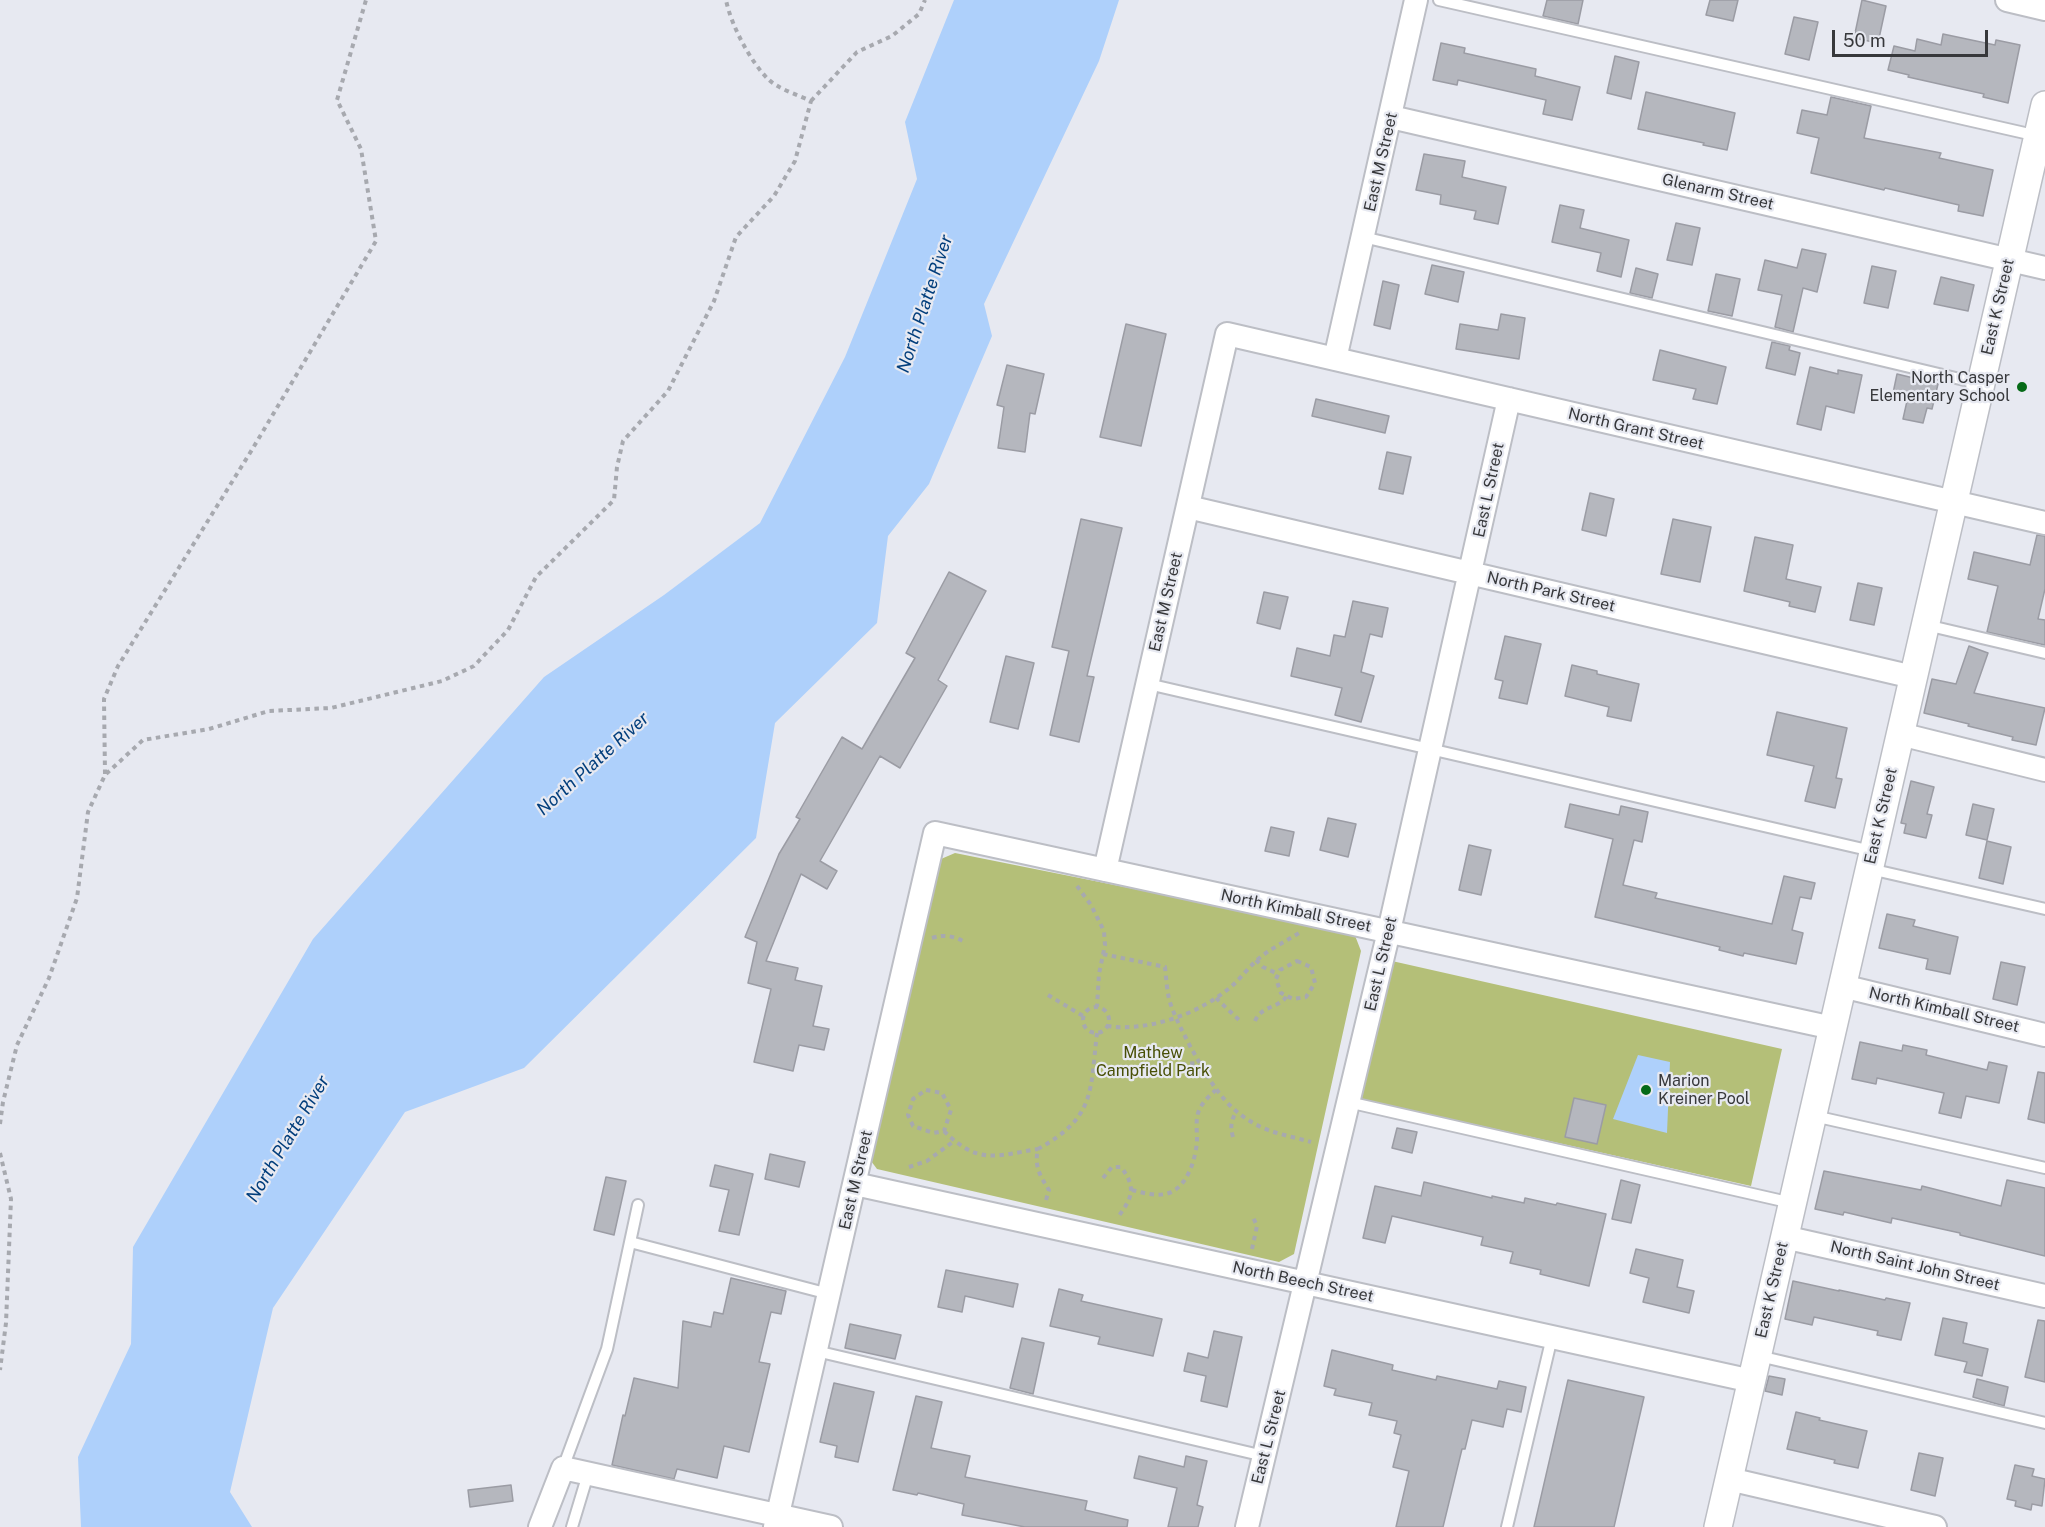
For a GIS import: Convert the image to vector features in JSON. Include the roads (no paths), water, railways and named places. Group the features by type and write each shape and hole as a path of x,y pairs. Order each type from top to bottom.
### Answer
{"street":[{"name":"East M Street","path":"1335,359 1416,0"},
{"path":"2007,0 2045,9"},
{"name":"East K Street","path":"1718,1527 2009,260 2041,137 2045,105"},
{"name":"Glenarm Street","path":"1391,117 2045,268"},
{"name":"East M Street","path":"1105,870 1227,334"},
{"name":"North Grant Street","path":"1227,334 2045,524"},
{"name":"East L Street","path":"1247,1527 1389,932 1509,399"},
{"name":"North Park Street","path":"1188,507 1913,677"},
{"path":"1900,734 2045,770"},
{"name":"East M Street","path":"776,1521 935,833"},
{"name":"North Kimball Street","path":"935,833 1833,1028"},
{"name":"North Kimball Street","path":"1842,986 2045,1035"},
{"name":"North Beech Street","path":"855,1184 1552,1337 1755,1368"},
{"name":"North Saint John Street","path":"1784,1237 2045,1296"},
{"path":"540,1527 563,1468 776,1521 831,1527"},
{"path":"1729,1479 1935,1527"}],"lane":[{"path":"1439,0 2041,137"},
{"path":"1363,237 1981,384"},
{"path":"1925,625 2045,653"},
{"path":"1148,684 1430,749 1871,860 2045,909"},
{"path":"1348,1102 1792,1203"},
{"path":"1813,1115 2045,1168"},
{"path":"563,1468 607,1349 638,1205"},
{"path":"630,1242 829,1294"},
{"path":"1507,1527 1552,1337"},
{"path":"816,1351 1264,1456"},
{"path":"1755,1368 2045,1423"},
{"path":"572,1527 588,1474"}],"water":[{"name":"North Platte River","path":"954,0 1119,0 1099,61 984,304 992,336 929,484 888,536 877,623 775,723 756,838 524,1068 405,1112 273,1308 230,1492 252,1527 81,1527 78,1457 131,1344 133,1247 313,939 544,677 664,595 760,523 845,357 917,179 905,122"},
{"name":"Marion Kreiner Pool","path":"1638,1055 1670,1062 1667,1133 1613,1119"}],"place":[{"name":"North Casper Elementary School","path":"2022,387"},
{"name":"Marion Kreiner Pool","path":"1646,1090"}],"park label":[{"name":"Mathew Campfield Park","path":"1153,1062"}]}
